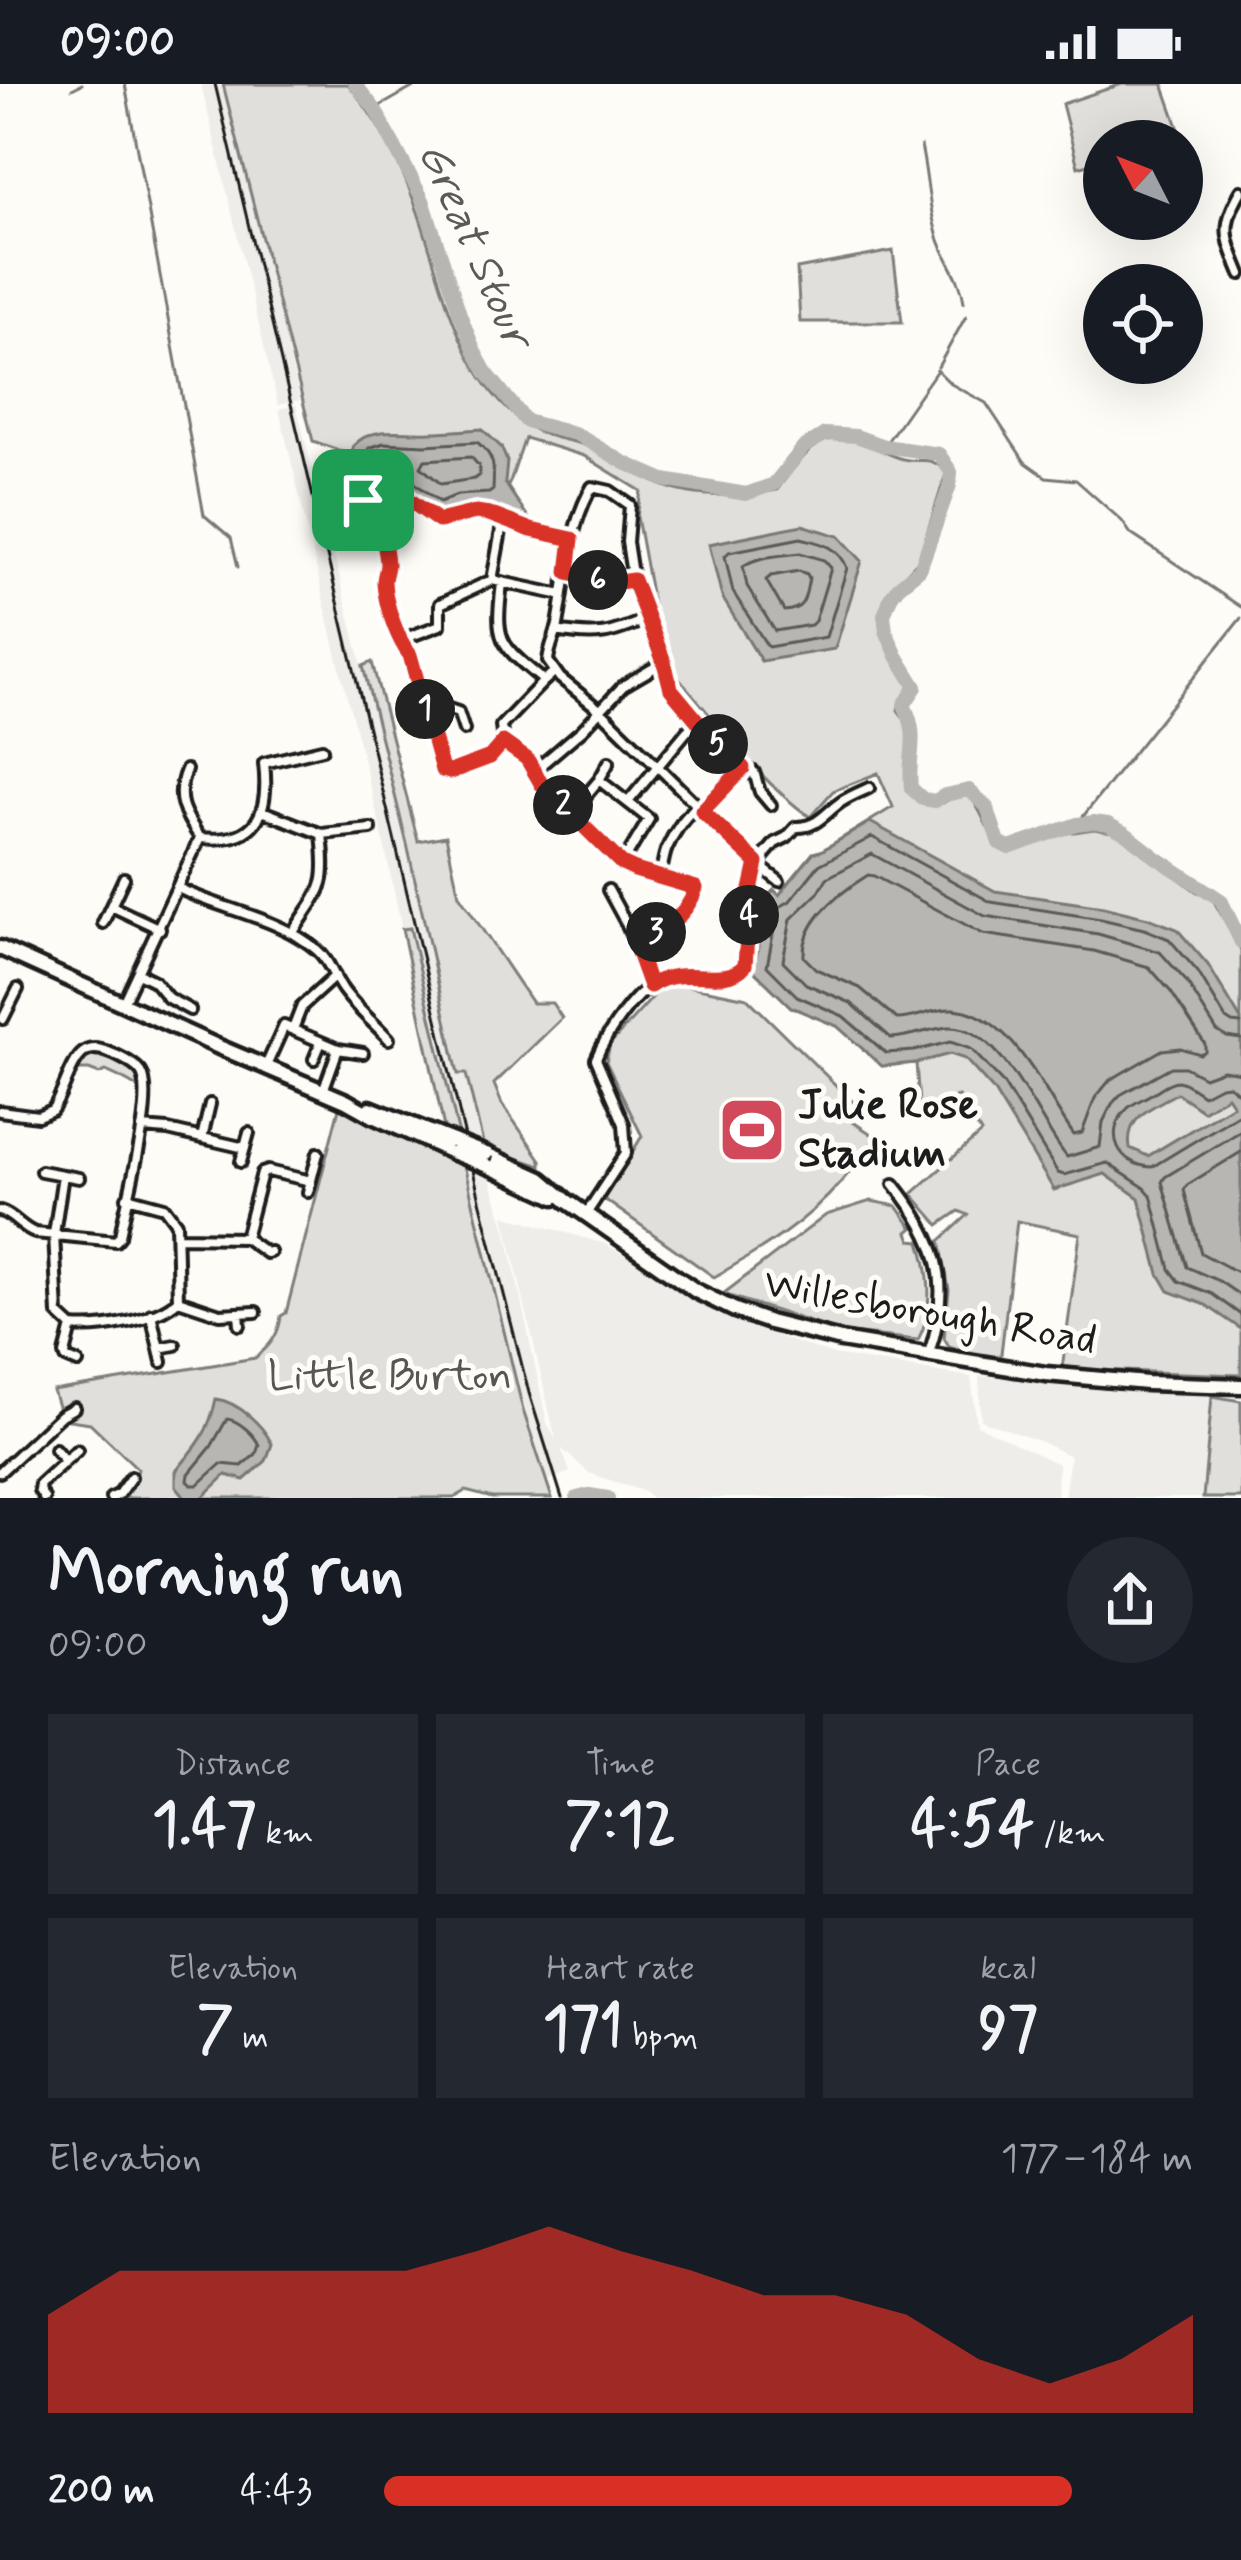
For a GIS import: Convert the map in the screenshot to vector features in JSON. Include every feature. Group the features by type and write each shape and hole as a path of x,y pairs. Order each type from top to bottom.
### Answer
{"main road":[{"name":"Willesborough Road","path":"0,948 373,1116 488,1161 568,1201 696,1291 735,1310 841,1340 977,1364 1147,1383 1241,1387"}],"street":[{"path":"1241,191 1226,220 1241,274"},
{"path":"349,478 364,490 405,497 439,521 476,512 572,539"},
{"path":"771,805 760,792 754,772 743,768 711,737 671,689 633,580 627,542 630,505 610,491 592,487 582,502 572,539 548,661 779,881"},
{"path":"364,490 363,500 377,521 384,550 383,580 398,640 410,655 442,770 450,772 490,757 503,742"},
{"path":"503,520 497,581 501,639 544,681"},
{"path":"568,572 612,583 633,580"},
{"path":"398,640 440,625 440,604 497,581 562,595"},
{"path":"556,632 611,634 647,619"},
{"path":"536,770 623,686 664,662"},
{"path":"555,671 501,726 503,742 527,759 542,785 622,864 696,888 690,906 669,924 634,942"},
{"path":"426,712 446,707 458,712 464,730"},
{"path":"628,802 699,721"},
{"path":"200,838 225,841 252,826 267,791 263,763 322,749"},
{"path":"571,813 609,762"},
{"path":"659,877 664,852 687,815 743,768"},
{"path":"186,770 179,787 180,801 200,838"},
{"path":"599,780 649,819 622,864"},
{"path":"586,1214 626,1153 624,1124 596,1059 603,1042 660,979 740,973 745,965 757,863 796,827 807,828 842,801 869,788"},
{"path":"261,811 322,834 371,829"},
{"path":"293,932 325,879 322,834"},
{"path":"122,1004 200,838"},
{"path":"103,923 124,878"},
{"path":"178,888 293,932 324,957 343,991 389,1039"},
{"path":"608,890 650,986"},
{"path":"111,906 160,929"},
{"path":"138,973 190,1010"},
{"path":"293,1029 302,1006 335,976"},
{"path":"3,1019 18,989"},
{"path":"0,1001 11,1006"},
{"path":"266,1068 284,1026 338,1049 363,1053"},
{"path":"314,1059 321,1042"},
{"path":"0,1111 48,1113 57,1105 81,1055 98,1049 130,1062 144,1076 142,1127 116,1241 30,1232 0,1210"},
{"path":"322,1091 338,1049"},
{"path":"202,1138 210,1104"},
{"path":"142,1127 245,1148"},
{"path":"241,1162 249,1133"},
{"path":"308,1192 318,1153"},
{"path":"41,1171 79,1178"},
{"path":"245,1238 262,1173 311,1181"},
{"path":"63,1175 54,1234 58,1314 71,1327 105,1326 166,1310 178,1300"},
{"path":"894,1184 923,1222 938,1264 938,1328 929,1353"},
{"path":"127,1197 165,1207 176,1223 178,1300"},
{"path":"178,1237 245,1238 270,1252"},
{"path":"178,1300 213,1312 256,1312"},
{"path":"239,1313 240,1325"},
{"path":"151,1315 162,1362"},
{"path":"71,1327 64,1354 78,1363"},
{"path":"160,1348 175,1345"},
{"path":"0,1472 74,1408"},
{"path":"56,1449 65,1461"},
{"path":"44,1498 40,1484 77,1450"},
{"path":"111,1498 131,1477"}],"shaded area":[{"path":"201,84 223,84 300,400 278,405"},
{"path":"296,405 407,844 457,1074 465,1074 484,1147 459,1135 409,928 402,929 279,409"},
{"path":"464,1165 488,1173 506,1229 547,1423 556,1440 504,1215 605,1244 752,1328 834,1355 971,1377 977,1425 1058,1464 1057,1498 650,1498 645,1492 589,1473 561,1448 570,1472 546,1481 507,1349"},
{"path":"979,1376 1212,1396 1203,1498 1064,1498 1070,1456 981,1420"}],"green space":[{"path":"223,84 348,84 401,170 450,311 481,378 504,406 540,433 587,446 659,484 702,494 777,490 807,453 838,438 857,440 903,459 929,461 947,471 918,561 886,594 880,614 882,628 910,683 898,710 911,727 906,784 923,803 969,795 1004,850 1067,833 1094,829 1118,833 1197,892 1211,896 1241,950 1241,1375 1062,1369 1080,1234 1017,1221 1000,1362 949,1346 944,1338 949,1290 940,1241 968,1215 959,1211 939,1225 912,1194 981,1133 958,1096 931,1112 919,1103 916,1063 882,1066 837,1026 791,1007 754,971 767,897 774,890 779,895 813,853 893,807 878,773 833,791 810,817 754,766 671,670 671,660 660,642 637,517 641,491 584,456 525,438 498,505 459,507 437,517 403,489 362,478 352,455 313,441"},
{"path":"1122,84 1163,84 1176,120 1083,120 1083,166 1078,167 1062,104"},
{"path":"893,251 902,322 800,322 797,269"},
{"path":"372,662 418,841 446,836 459,895 532,1003 552,1003 562,1018 494,1084 541,1166 484,1147 466,1074 458,1074 363,666"},
{"path":"410,928 459,1135 444,1128 402,929"},
{"name":"Julie Rose Stadium","path":"674,983 747,998 856,1105 847,1118 876,1137 841,1182 798,1223 714,1277 604,1199 642,1136 606,1062 610,1044 662,987"},
{"path":"100,1054 134,1070 140,1090 106,1071 77,1070 84,1058"},
{"name":"Little Burton","path":"340,1104 464,1165 523,1410 552,1498 492,1498 466,1491 454,1498 119,1498 134,1483 138,1469 90,1423 62,1419 53,1391 255,1358 265,1349 286,1313"},
{"path":"871,1201 897,1206 913,1228 908,1232 911,1240 920,1241 929,1291 918,1340 841,1332 723,1294 826,1215"},
{"path":"1212,1396 1241,1401 1241,1498 1203,1498"}],"water":[{"path":"482,429 501,447 507,461 505,483 532,523 486,506 437,517 403,489 362,478 352,455 361,439 379,432"},
{"path":"802,525 839,536 862,561 835,649 761,661 722,597 709,544"},
{"path":"870,822 995,891 1103,907 1177,929 1208,965 1241,1020 1241,1329 1206,1305 1169,1291 1159,1274 1139,1198 1105,1174 1054,1190 993,1090 965,1059 950,1054 882,1066 837,1026 791,1007 754,971 767,897 774,890 779,895 813,853","holes":["1177,1093 1203,1111 1227,1096 1233,1105 1148,1156 1130,1148 1136,1120"]},
{"path":"216,1399 248,1415 272,1444 266,1461 244,1480 226,1475 202,1498 186,1498 176,1486 176,1471 202,1438"}],"waterway":[{"path":"72,89 82,84"},
{"path":"125,84 204,515 231,538 238,567"},
{"name":"Great Stour","path":"355,84 375,109 423,200 475,352 526,421 576,434 664,480 746,494 774,484 804,447 825,434 939,454 951,472 950,485 920,569 898,587 884,615 897,656 916,687 904,705 913,737 911,788 923,799 935,801 969,790 987,807 999,843 1009,848 1077,824 1108,824 1221,900 1241,942"},
{"path":"375,109 419,84"},
{"path":"921,146 935,228 964,302"},
{"path":"938,367 966,316"},
{"path":"884,446 937,370 951,384 986,403 1025,462 1046,477 1076,480 1131,534 1241,607"},
{"path":"1077,824 1241,618"},
{"name":"Great Stour","path":"577,1498 608,1498"}],"railway":[{"path":"215,84 480,1200 529,1393 562,1498"}],"place":[{"name":"Julie Rose Stadium","path":"752,1130"}],"route":[{"path":"364,490 405,497 439,521 467,512 489,514 572,539 568,572 612,583 633,580 671,689 743,768 702,811 757,863 745,965 740,973 730,977 682,974 650,986 634,942 680,916 690,906 696,888 622,864 542,785 527,759 503,742 490,757 450,772 442,770 410,655 398,640 383,580 387,568 377,521 363,500 364,490"}]}
